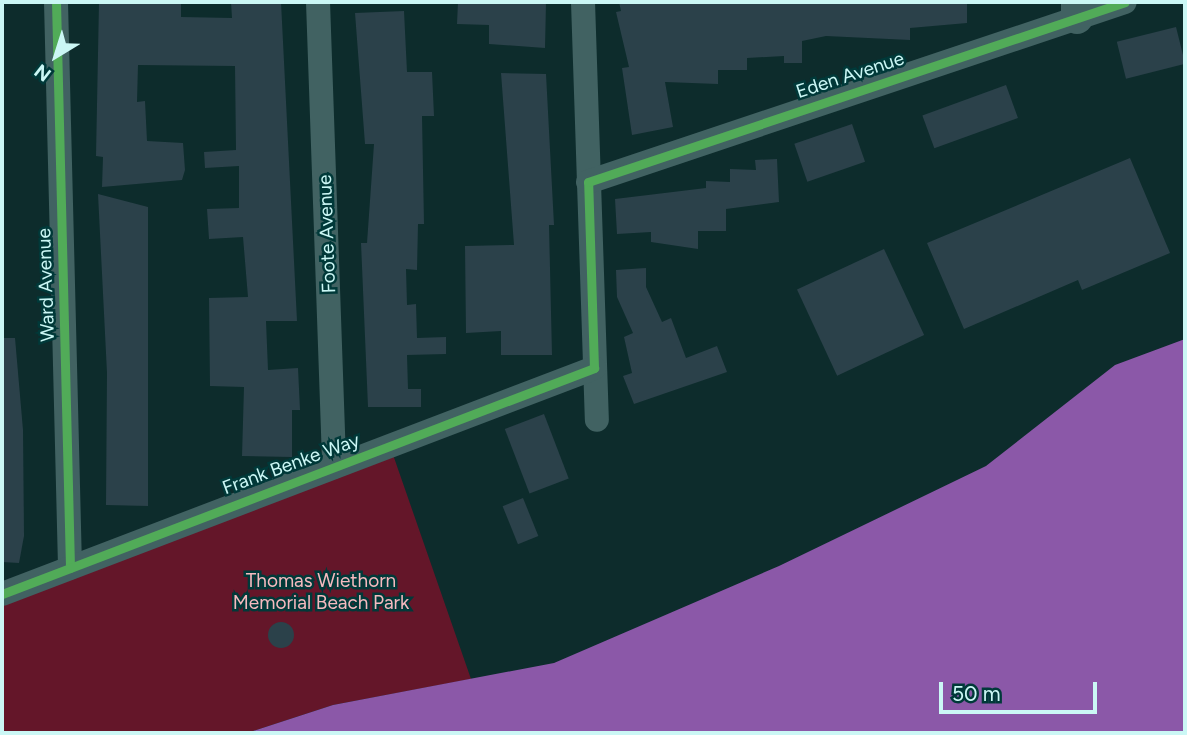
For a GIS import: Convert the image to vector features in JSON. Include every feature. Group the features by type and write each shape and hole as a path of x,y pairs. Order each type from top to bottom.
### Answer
{"street":[{"name":"Ward Avenue","path":"56,2 69,568"},
{"name":"Foote Avenue","path":"318,2 334,467"},
{"path":"583,2 597,420"},
{"name":"Eden Avenue","path":"588,182 1077,10 1125,2"},
{"name":"Frank Benke Way","path":"2,594 594,368"}],"green space":[{"name":"Thomas Wiethorn Memorial Beach Park","path":"390,446 471,679 333,705 247,733 2,733 2,594"}],"shaded area":[{"path":"1185,339 1185,733 247,733 333,705 554,663 779,566 986,466 1115,365"}],"building":[{"path":"99,2 181,2 181,17 232,18 231,2 281,2 297,321 266,321 268,370 298,368 300,410 292,410 292,457 242,456 244,387 210,386 209,298 248,297 243,237 209,239 207,209 239,208 239,166 205,168 204,152 236,150 235,66 138,65 137,102 145,101 147,141 183,143 185,170 182,180 102,187 103,157 96,156"},
{"path":"458,2 546,3 545,48 489,44 489,25 457,24"},
{"path":"619,2 967,2 967,23 910,28 910,40 826,36 802,41 802,63 784,63 784,56 747,58 747,70 718,70 718,84 665,82 673,127 632,135 622,68 629,67 616,12 621,11"},
{"path":"404,11 407,72 432,72 434,116 422,116 424,224 418,224 417,270 406,269 407,305 416,304 417,338 446,337 446,354 407,355 408,389 421,389 421,407 368,407 361,243 367,243 374,144 365,144 355,13"},
{"path":"1176,27 1185,64 1126,79 1117,42"},
{"path":"501,73 546,74 554,225 549,225 552,355 501,355 501,331 466,333 465,246 514,245"},
{"path":"1006,85 1018,118 934,148 922,115"},
{"path":"852,124 865,162 807,182 794,144"},
{"path":"1130,158 1170,253 1082,290 1078,280 964,329 927,243"},
{"path":"777,159 779,202 726,209 726,231 698,231 698,249 651,242 651,232 617,234 615,199 706,188 706,181 730,182 730,169 756,170 755,160"},
{"path":"98,194 148,207 148,506 106,505 107,373"},
{"path":"884,249 924,335 837,376 797,290"},
{"path":"646,268 646,287 662,322 671,318 686,358 717,346 727,372 634,404 623,376 632,373 624,337 633,333 617,297 616,270"},
{"path":"2,338 15,338 23,430 24,536 19,563 2,562"},
{"path":"544,414 569,478 530,493 505,429"},
{"path":"523,498 538,536 518,544 503,506"},
{"path":"281,622 290,626 294,635 290,644 281,648 272,644 268,635 272,626"}],"cycle path":[{"path":"56,2 70,568"},
{"path":"2,594 594,368 588,182 1125,2"}]}
